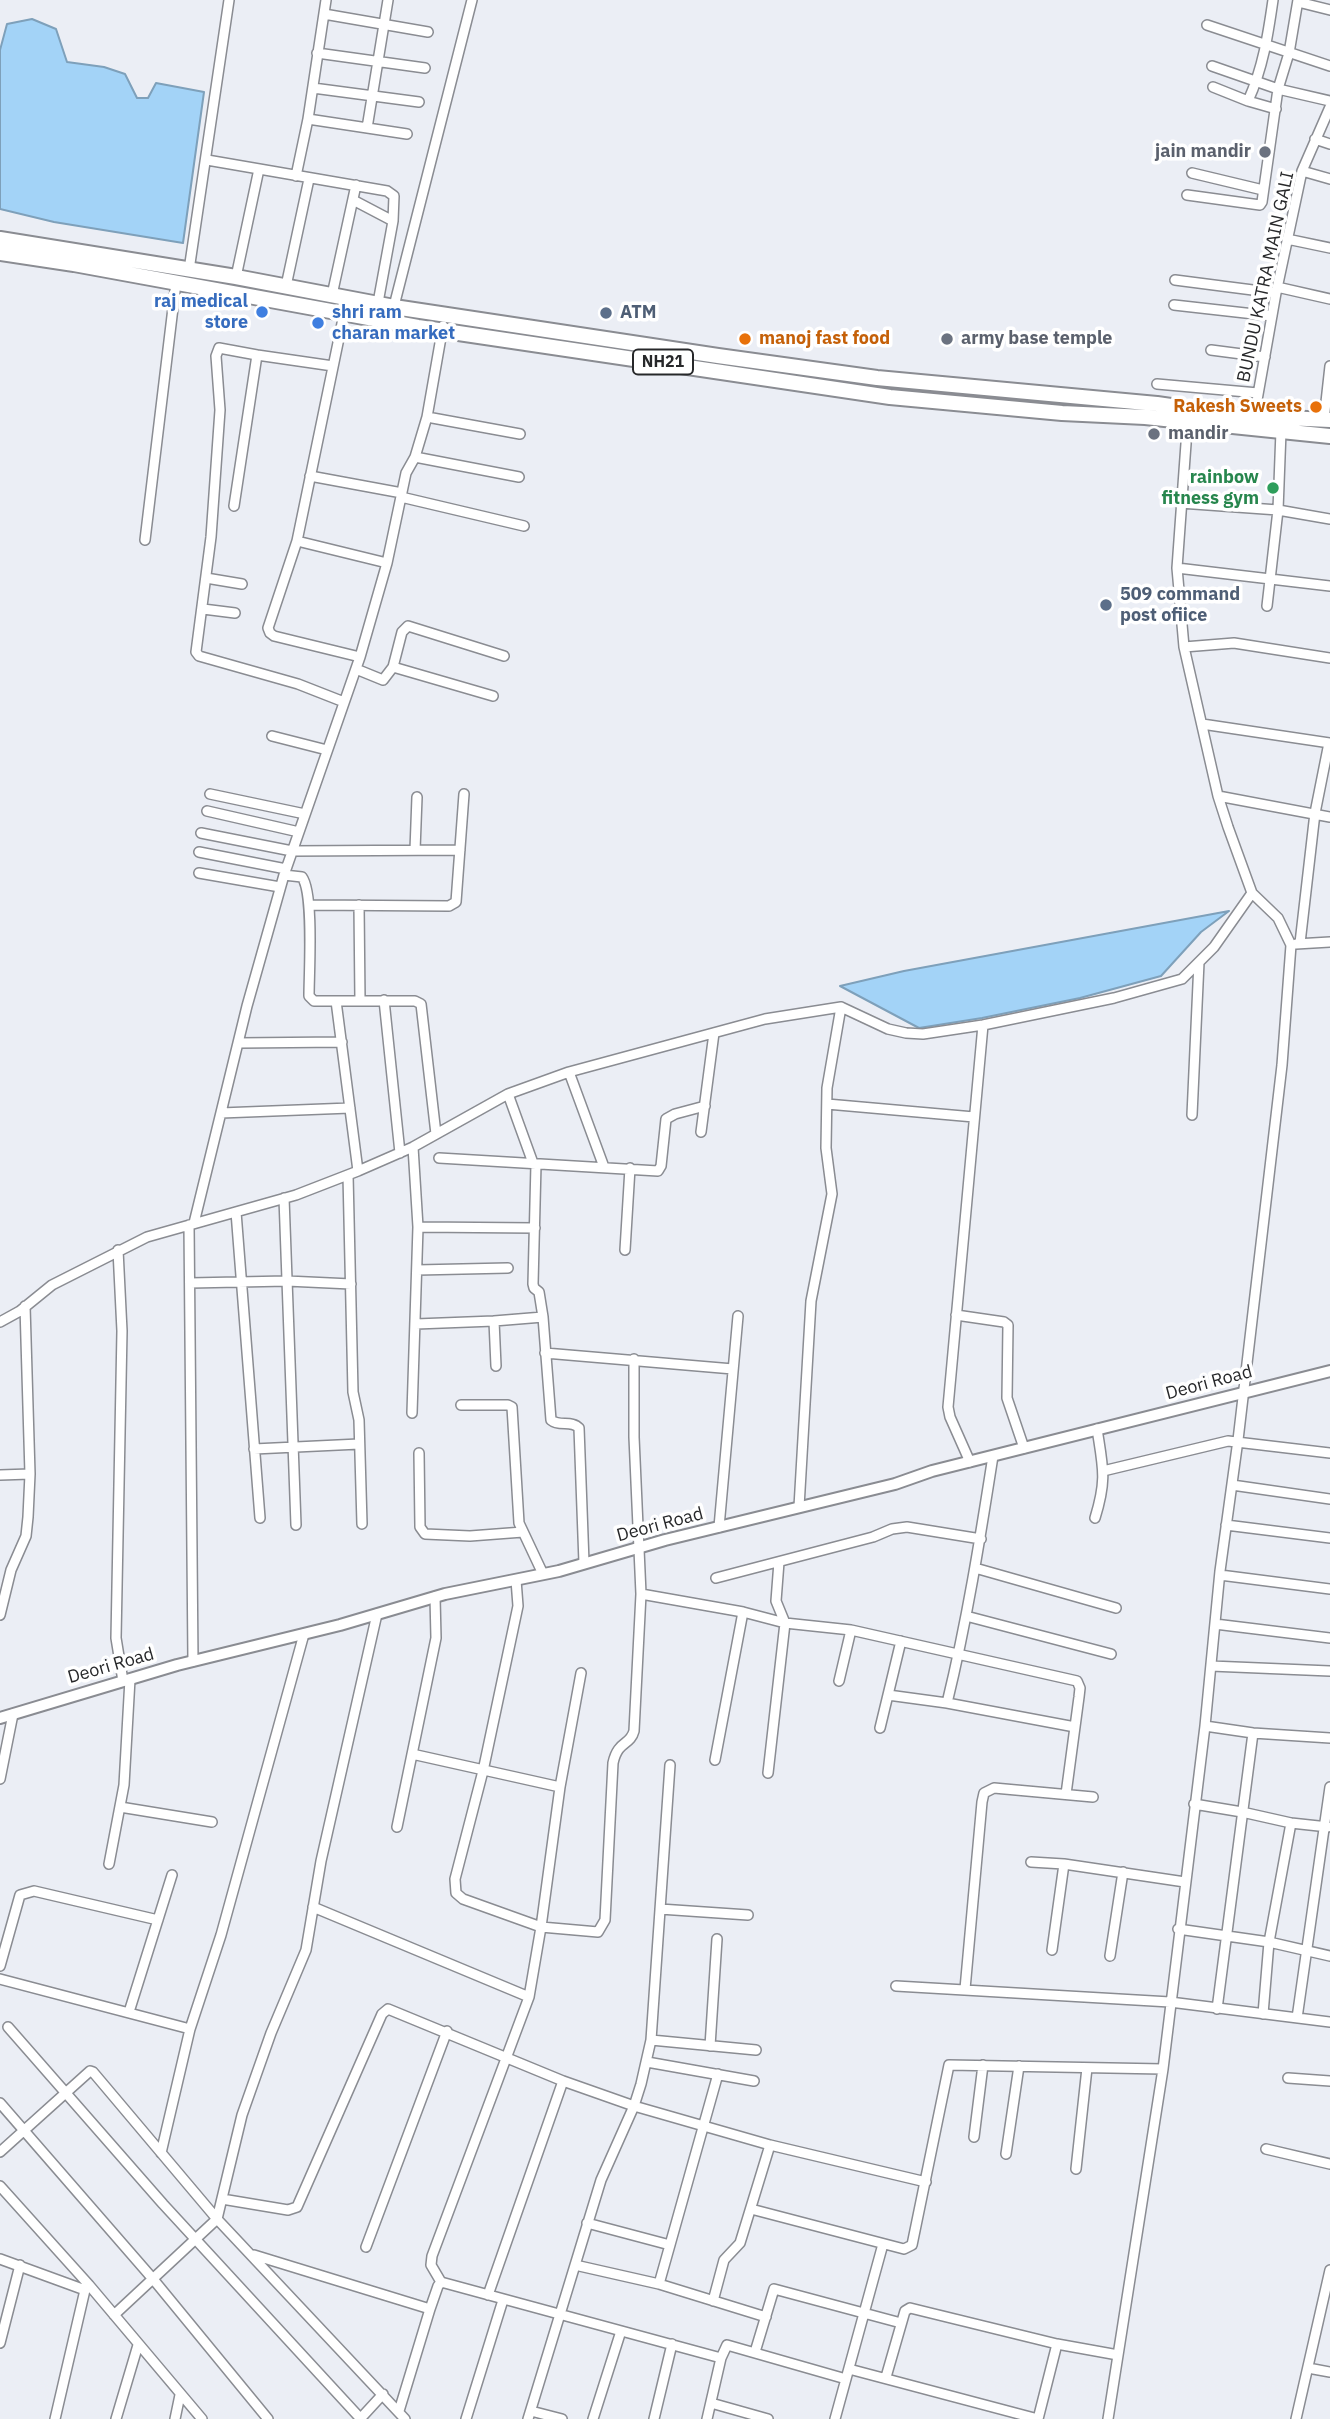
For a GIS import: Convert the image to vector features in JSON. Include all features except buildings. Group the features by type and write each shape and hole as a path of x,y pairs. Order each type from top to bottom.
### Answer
{"highway":[{"name":"NH21","path":"0,239 377,303 386,316"},
{"name":"NH21","path":"0,253 344,314 386,316 626,343 877,377 1254,417 1327,420"},
{"name":"NH21","path":"443,322 890,397 1330,436"}],"street":[{"path":"189,270 229,0"},
{"path":"296,176 308,119 326,0"},
{"path":"367,128 388,0"},
{"path":"386,316 472,0"},
{"path":"1248,101 1267,46 1273,0"},
{"path":"1187,195 1259,205 1262,202 1278,89 1289,53 1298,1 1330,10"},
{"path":"324,14 428,32"},
{"path":"1207,25 1330,66"},
{"path":"317,53 425,68"},
{"path":"1212,66 1278,89 1330,101"},
{"path":"1213,87 1276,109"},
{"path":"313,88 419,102"},
{"name":"BUNDU KATRA MAIN GALI","path":"1254,417 1302,171 1330,107"},
{"path":"308,119 407,134"},
{"path":"1315,139 1330,144"},
{"path":"207,160 356,185 387,191 394,196 393,221 377,303"},
{"path":"236,277 259,169"},
{"path":"1302,171 1330,179"},
{"path":"1192,173 1263,190"},
{"path":"286,286 309,179"},
{"path":"356,185 339,296 344,314 297,541 268,628 274,636 360,657"},
{"path":"353,200 393,221"},
{"path":"1287,239 1330,248"},
{"path":"1175,280 1277,290 1330,299"},
{"path":"145,540 176,283"},
{"path":"1174,305 1272,316"},
{"path":"193,1661 190,1283 192,1224 285,872 360,657 387,563 407,473 415,457 427,417 443,322"},
{"path":"333,366 219,348 216,356 220,410 203,609 194,648 200,656 298,684 344,702"},
{"path":"1211,349 1265,357"},
{"path":"234,506 257,355"},
{"path":"1327,420 1330,366"},
{"path":"1157,384 1258,393"},
{"path":"1189,408 1177,568 1184,647 1218,796 1252,893 1278,918 1296,944"},
{"path":"427,417 520,434"},
{"path":"1266,606 1278,510 1281,431"},
{"path":"415,457 519,477"},
{"path":"310,476 401,495 524,526"},
{"path":"1180,503 1278,510 1330,519"},
{"path":"297,541 387,563"},
{"path":"1177,568 1330,586"},
{"path":"206,578 242,584"},
{"path":"203,609 235,613"},
{"path":"356,669 381,680 393,667 402,632 408,626 504,656"},
{"path":"1184,647 1234,643 1330,658"},
{"path":"393,667 493,696"},
{"path":"1108,2419 1163,2069 1296,944 1315,813 1329,743 1202,724"},
{"path":"272,736 327,750"},
{"path":"210,794 305,814"},
{"path":"309,905 449,906 456,902 464,794"},
{"path":"1218,796 1330,817"},
{"path":"415,850 417,797"},
{"path":"207,811 299,832"},
{"path":"201,833 292,851 460,850"},
{"path":"199,852 304,879 309,905 309,996 314,1001 384,1000 415,1001 421,1004 436,1134"},
{"path":"199,873 281,887"},
{"path":"0,1322 52,1285 147,1237 284,1198 353,1173 413,1147 508,1094 569,1072 765,1019 841,1007 888,1028 923,1034 983,1025 1114,998 1182,979 1214,947 1252,893"},
{"path":"359,905 360,1001"},
{"path":"1296,944 1330,942"},
{"path":"1192,1115 1199,962"},
{"path":"337,1000 350,1108 353,1173 353,1392 359,1420 362,1524"},
{"path":"384,1000 400,1153"},
{"path":"799,1507 811,1301 832,1194 826,1149 827,1088 841,1007"},
{"path":"970,1462 948,1407 983,1025"},
{"path":"701,1132 714,1033"},
{"path":"239,1043 342,1042"},
{"path":"569,1072 604,1167"},
{"path":"508,1094 535,1163 533,1284 539,1292 543,1317 551,1420 577,1425 579,1429 584,1563"},
{"path":"827,1104 974,1117"},
{"path":"439,1158 630,1168 653,1172 661,1170 666,1119 705,1106"},
{"path":"221,1113 350,1108"},
{"path":"412,1413 418,1227 413,1147"},
{"path":"625,1250 630,1168"},
{"path":"284,1198 296,1525"},
{"path":"236,1212 260,1518"},
{"path":"418,1227 535,1228"},
{"path":"109,1864 124,1785 126,1680 116,1638 122,1331 118,1250"},
{"path":"417,1270 508,1268"},
{"path":"190,1283 287,1281 351,1284"},
{"path":"0,1615 11,1570 26,1536 30,1474 25,1306"},
{"path":"956,1315 1004,1322 1008,1325 1007,1398 1024,1448"},
{"path":"719,1527 738,1316"},
{"path":"416,1324 543,1317"},
{"path":"494,1321 496,1366"},
{"path":"545,1353 733,1369"},
{"path":"516,1580 518,1606 483,1771 454,1879 456,1893 463,1899 541,1927 598,1931 605,1920 613,1763 619,1746 630,1740 634,1731 641,1594 634,1437 634,1359"},
{"name":"Deori Road","path":"0,1718 193,1661 435,1597 543,1574 1330,1371"},
{"path":"461,1405 512,1407 519,1523 543,1574"},
{"path":"1095,1518 1104,1488 1097,1429"},
{"path":"1103,1471 1238,1440 1330,1453"},
{"path":"254,1449 359,1444"},
{"path":"419,1453 420,1527 425,1534 470,1536 523,1532"},
{"path":"947,1703 981,1539 993,1456"},
{"path":"0,1475 30,1474"},
{"path":"1232,1485 1330,1499"},
{"path":"1226,1525 1330,1538"},
{"path":"716,1578 873,1537 897,1528 907,1527 981,1539"},
{"path":"768,1773 785,1623 776,1601 779,1562"},
{"path":"975,1568 1116,1608"},
{"path":"1220,1575 1330,1588"},
{"path":"641,1594 743,1612 785,1623 851,1630 1076,1681 1080,1688 1066,1794"},
{"path":"397,1827 436,1638 435,1597"},
{"path":"715,1760 743,1612"},
{"path":"114,2315 218,2219 242,2115 252,2084 306,1950 321,1861 377,1614"},
{"path":"966,1616 1111,1654"},
{"path":"1215,1625 1330,1638"},
{"path":"839,1681 851,1630"},
{"path":"161,2153 190,2029 221,1935 303,1634"},
{"path":"880,1728 901,1641"},
{"path":"1211,1666 1330,1671"},
{"path":"581,1673 560,1787 529,1997 432,2256 431,2265 441,2282 721,2358"},
{"path":"888,1695 1075,1727"},
{"path":"0,1779 13,1714"},
{"path":"1205,1726 1253,1733 1330,1738"},
{"path":"1217,2009 1253,1733"},
{"path":"412,1754 560,1787"},
{"path":"562,2419 530,2415 558,2315 601,2180 634,2106 647,2062 651,2040 670,1765"},
{"path":"1297,2018 1327,1827 1330,1787"},
{"path":"965,1989 984,1793 994,1788 1093,1797"},
{"path":"1194,1804 1291,1823 1327,1827"},
{"path":"120,1807 212,1822"},
{"path":"1263,2014 1269,1942 1291,1823"},
{"path":"1031,1862 1064,1864 1185,1882"},
{"path":"1052,1950 1064,1864"},
{"path":"1110,1956 1123,1872"},
{"path":"129,2012 172,1875"},
{"path":"0,1966 23,1892 34,1891 158,1920"},
{"path":"313,1907 529,1997"},
{"path":"660,1909 748,1915"},
{"path":"1178,1929 1269,1942 1330,1956"},
{"path":"710,2046 718,1939"},
{"path":"0,1979 190,2029"},
{"path":"896,1986 1170,2002 1330,2022"},
{"path":"222,2199 288,2210 297,2207 385,2010 391,2009 505,2058 634,2106 770,2145 926,2182"},
{"path":"8,2027 360,2419 383,2394"},
{"path":"366,2247 447,2031"},
{"path":"651,2040 756,2050"},
{"path":"647,2062 754,2081"},
{"path":"751,2209 904,2249 912,2245 948,2068 953,2064 1163,2069"},
{"path":"974,2137 983,2065"},
{"path":"1006,2154 1018,2066"},
{"path":"1076,2169 1087,2068"},
{"path":"0,2152 90,2071 93,2072 218,2219 405,2419"},
{"path":"660,2284 718,2074"},
{"path":"1288,2078 1330,2081"},
{"path":"488,2295 563,2081"},
{"path":"0,2103 153,2279 268,2419"},
{"path":"713,2301 724,2260 740,2243 770,2145"},
{"path":"1266,2149 1330,2164"},
{"path":"0,2186 202,2419"},
{"path":"587,2223 670,2245"},
{"path":"835,2419 883,2244"},
{"path":"253,2255 430,2309"},
{"path":"0,2259 87,2288"},
{"path":"0,2343 2,2325 20,2265"},
{"path":"575,2265 660,2284 766,2317"},
{"path":"1296,2419 1330,2270"},
{"path":"398,2411 441,2282"},
{"path":"55,2419 87,2288"},
{"path":"755,2352 774,2289 901,2323"},
{"path":"466,2419 503,2300"},
{"path":"886,2377 905,2311 910,2308 1057,2344 1118,2355"},
{"path":"593,2419 621,2331"},
{"path":"654,2419 673,2344"},
{"path":"849,2369 1038,2419 1057,2344"},
{"path":"116,2419 138,2345"},
{"path":"707,2419 721,2358 727,2345 846,2379"},
{"path":"1308,2368 1330,2372"},
{"path":"175,2419 180,2395"},
{"path":"711,2403 768,2419"}],"water":[{"path":"32,19 56,29 67,62 104,67 125,74 137,98 148,98 156,83 204,92 183,243 54,222 0,209 0,50 7,24"},
{"path":"1229,911 1201,932 1161,976 1080,998 982,1018 919,1028 840,986 904,971"}],"place":[{"name":"jain mandir","path":"1265,152"},
{"name":"raj medical store","path":"262,312"},
{"name":"ATM","path":"606,313"},
{"name":"shri ram charan market","path":"318,323"},
{"name":"manoj fast food","path":"745,339"},
{"name":"army base temple","path":"947,339"},
{"name":"Rakesh Sweets","path":"1316,407"},
{"name":"mandir","path":"1154,434"},
{"name":"rainbow fitness gym","path":"1273,488"},
{"name":"509 command post ofiice","path":"1106,605"}]}
